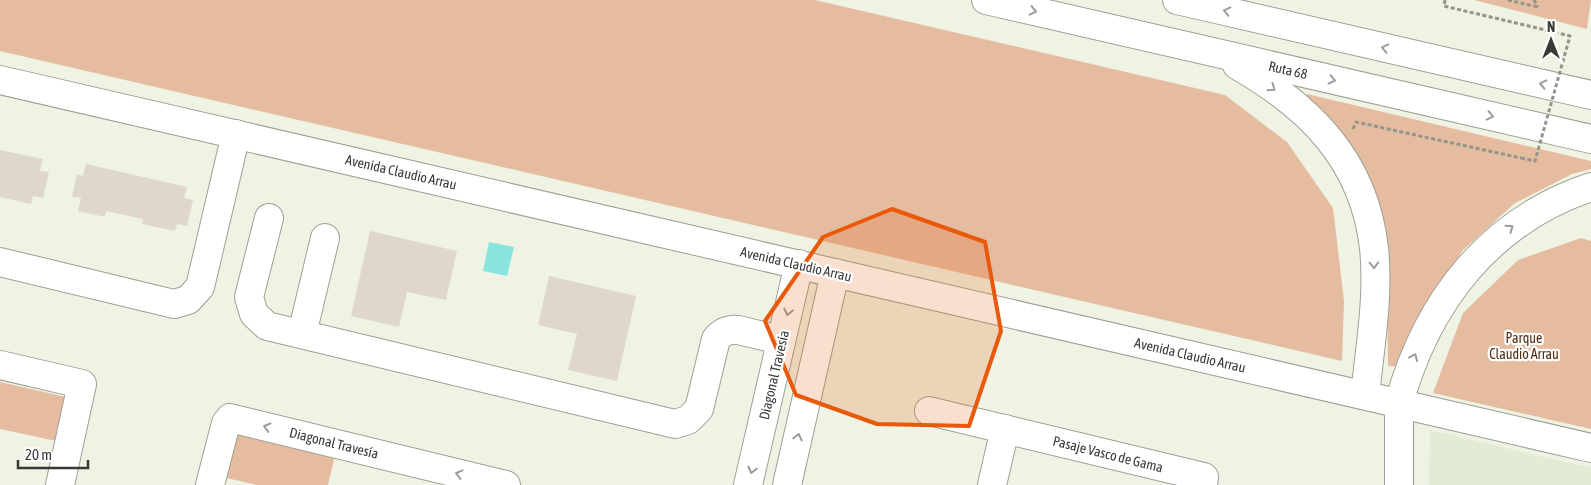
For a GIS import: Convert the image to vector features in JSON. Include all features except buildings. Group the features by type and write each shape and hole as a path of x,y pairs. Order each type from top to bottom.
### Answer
{"main road":[{"name":"Ruta 68","path":"986,0 1591,139"},
{"path":"1178,0 1591,95"},
{"path":"1216,53 1278,92 1322,130 1339,149 1356,180 1370,227 1374,263 1374,302 1365,395"},
{"name":"Avenida Claudio Arrau","path":"0,80 1591,448"},
{"path":"0,262 174,304 188,300 200,287 236,134"},
{"path":"1400,485 1399,403 1407,373 1429,324 1473,262 1504,233 1527,217 1564,196 1591,187"},
{"path":"269,218 249,297 254,314 267,326 676,424 688,420 699,409 716,339 720,335 732,330 738,330 782,340"},
{"path":"302,334 325,238"},
{"name":"Diagonal Travesía","path":"748,485 799,264"},
{"path":"787,485 836,273"},
{"path":"1374,302 1381,355 1399,403"},
{"path":"0,365 82,384 60,485"},
{"name":"Pasaje Vasco de Gama","path":"929,411 1204,478 1203,485"},
{"name":"Diagonal Travesía","path":"210,485 226,423 230,418 506,485"},
{"path":"992,485 1005,429"}],"path":[{"path":"1356,122 1535,161 1570,36 1444,6 1445,0"},
{"path":"1508,0 1538,7 1534,0"}],"highlighted area":[{"path":"892,209 985,242 1001,331 969,426 877,424 796,395 765,321 823,237"}],"shaded area":[{"path":"1430,430 1591,468 1591,485 1429,485"}],"green space":[{"path":"0,0 815,0 1225,95 1287,142 1333,208 1344,301 1342,361 0,51"},
{"path":"1474,0 1591,0 1587,29"},
{"path":"1307,94 1591,161 1591,169 1572,174 1515,203 1462,251 1420,320 1402,366 1388,366 1387,280 1304,100"},
{"name":"Parque Claudio Arrau","path":"1581,238 1591,241 1591,429 1433,393 1463,313 1518,260"},
{"path":"0,382 66,397 56,441 0,429"},
{"path":"232,433 335,455 328,485 257,485 222,477"}],"water":[{"path":"489,242 514,247 507,276 483,271"}]}
